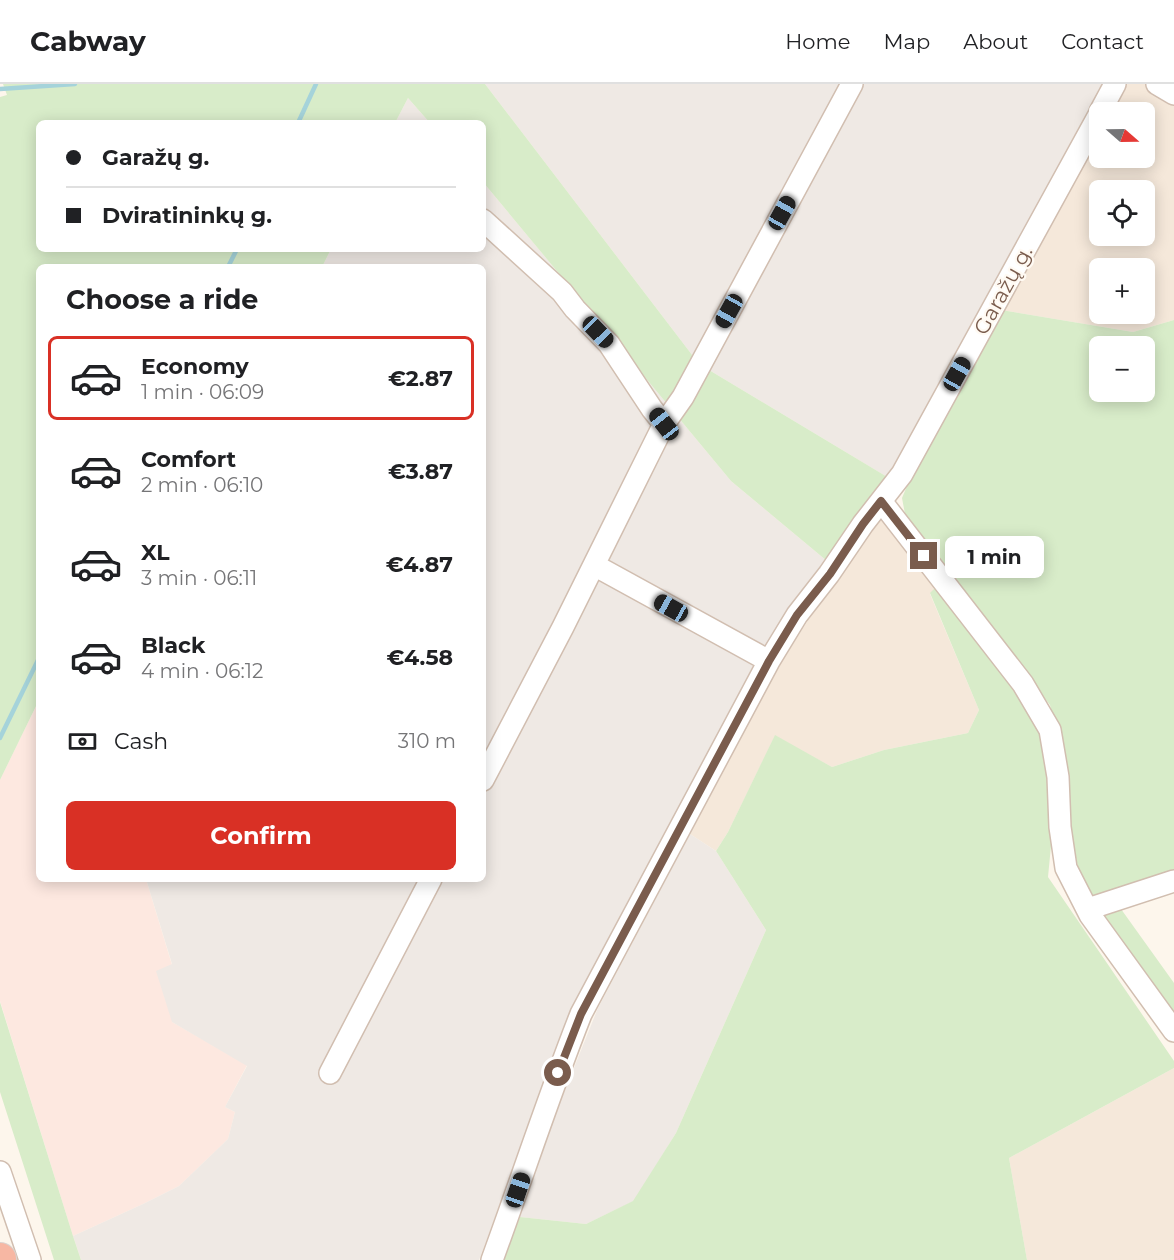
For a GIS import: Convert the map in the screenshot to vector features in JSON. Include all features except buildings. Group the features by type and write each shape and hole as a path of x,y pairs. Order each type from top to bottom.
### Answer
{"street":[{"path":"486,774 563,627 664,424 683,397 852,84"},
{"name":"Garažų g.","path":"1106,102 1115,84"},
{"path":"1157,84 1174,94"},
{"name":"Garažų g.","path":"492,1260 581,1014 769,661 797,615 830,574 863,524 902,474 1089,133"},
{"path":"486,223 562,292 609,344 664,424"},
{"path":"881,501 1023,684 1050,730 1058,777 1060,828 1066,868 1088,909 1174,1031"},
{"path":"594,565 769,661"},
{"path":"1088,909 1174,881"},
{"path":"330,1073 429,882"},
{"path":"0,1172 30,1260"}],"shaded area":[{"path":"485,84 1105,84 1095,102 1089,102 1089,113 889,478 699,364"},
{"path":"1121,84 1147,84 1174,102 1174,320 1133,332 1001,310 1089,144 1089,168 1155,168 1155,102 1111,102"},
{"path":"408,98 427,120 397,120"},
{"path":"486,186 731,481 827,561 778,626 574,1003 479,1260 81,1260 73,1236 179,1186 228,1139 235,1112 225,1107 247,1066 172,1022 156,971 172,964 147,882 486,882 486,264 324,264 330,252 486,252"},
{"path":"877,512 940,583 930,594 979,710 968,733 884,750 832,767 775,736 728,832 716,851 690,834 774,674"},
{"path":"36,706 36,882 147,882 172,965 172,1022 247,1065 225,1107 235,1112 228,1139 179,1186 73,1236 0,1001 0,780"},
{"path":"690,834 716,851 766,930 676,1133 634,1201 586,1224 520,1217 547,1135 598,1008"},
{"path":"1174,1068 1174,1260 1027,1260 1009,1158"}],"green space":[{"path":"3,84 485,84 699,364 889,478 827,561 731,481 486,186 486,120 427,120 408,98 397,120 36,120 36,252 330,252 324,264 36,264 36,706 0,780 0,97 7,95"},
{"path":"1001,310 1133,332 1174,320 1174,893 1121,909 1174,983 1174,1012 1104,922 1081,881 1070,830 1060,747 1050,705 945,573 905,514 902,498"},
{"path":"940,583 1040,722 1054,815 1048,877 1174,1061 1174,1068 1009,1158 1027,1260 503,1260 520,1217 586,1224 633,1201 676,1133 766,930 716,851 728,832 775,735 832,767 884,750 968,733 979,710 930,593"},
{"path":"0,1002 81,1260 54,1260 0,1092"}],"waterway":[{"path":"0,89 75,84"},
{"path":"299,120 316,84"},
{"path":"230,264 236,252"},
{"path":"0,738 36,664"}],"route":[{"path":"558,1073 581,1014 769,661 797,615 830,574 881,501 924,556"}]}
